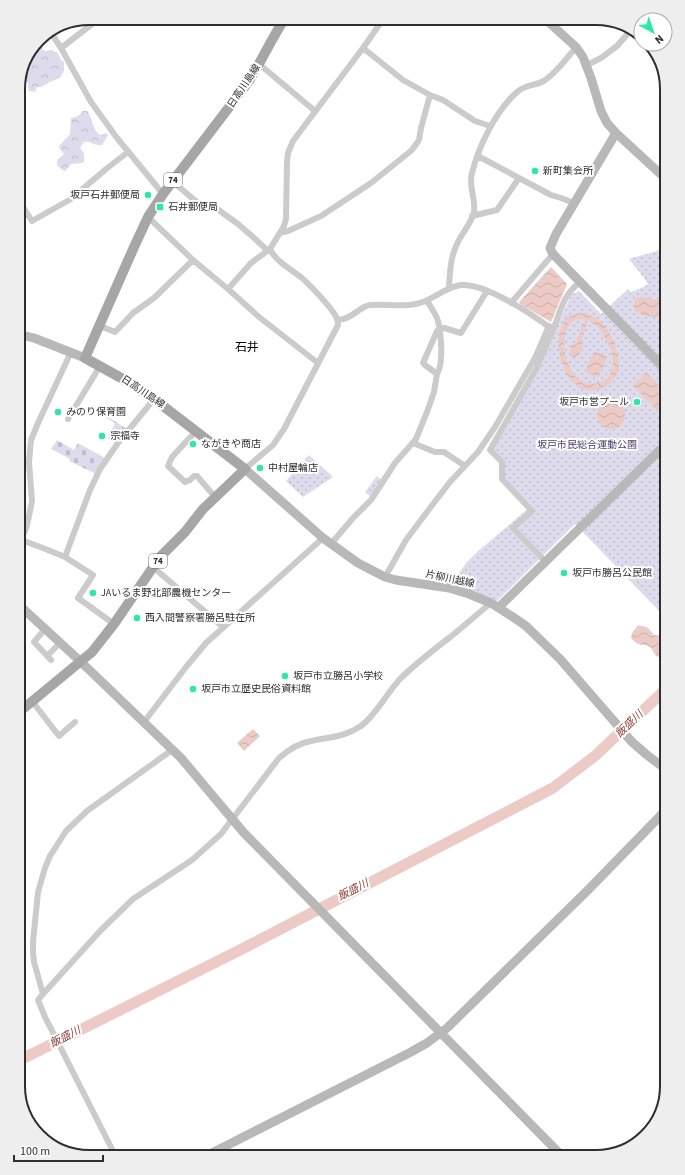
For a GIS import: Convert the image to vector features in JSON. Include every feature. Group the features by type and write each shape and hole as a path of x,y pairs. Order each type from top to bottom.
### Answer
{"main road":[{"name":"日高川島線","path":"245,469 154,399 132,384 85,358 148,217 162,194 237,98 259,64 275,32 280,25"},
{"name":"74","path":"25,707 96,647 154,568 160,557 185,532 197,515 215,496 245,469"}],"street":[{"path":"61,48 91,25"},
{"path":"228,289 251,263 268,249 280,233 286,219 287,162 288,153 293,141 379,25"},
{"path":"552,25 576,47 583,57 587,65 601,111 607,123 660,174"},
{"path":"587,65 601,58 612,50 628,34"},
{"path":"54,36 91,102 128,152 162,194"},
{"path":"449,288 450,261 472,216 474,207 471,174 490,126 496,116 518,91 546,80 555,72 576,47"},
{"path":"363,48 403,80 430,95 443,100 475,121 490,126"},
{"path":"259,64 315,111"},
{"path":"280,233 288,231 321,216 370,183 412,150 419,140 430,95"},
{"path":"616,133 551,243 550,248 551,252 660,364"},
{"path":"25,210 32,221 71,199 100,173 128,152"},
{"path":"478,156 551,195 574,203"},
{"path":"472,216 497,210 519,178"},
{"path":"172,181 198,203 213,206 238,224 268,249 277,259 304,280 314,290 338,320 337,327 281,435 273,445 245,469"},
{"path":"148,217 193,260 259,317 318,363"},
{"path":"511,303 553,254"},
{"path":"100,326 115,332 123,322 154,298 193,260"},
{"path":"385,577 406,540 422,518 450,482 478,452 499,420 535,358 566,295 580,282"},
{"path":"338,320 343,320 369,305 400,306 427,302 449,288 462,285 472,286 487,291 511,303 551,328"},
{"path":"439,329 444,328 462,333 487,291"},
{"path":"330,544 371,500 395,463 416,439 427,412 434,392 442,344 438,320 427,302"},
{"path":"546,562 513,528 532,511 502,479 502,462 490,450 536,369 551,328"},
{"path":"437,374 423,363 439,329"},
{"path":"25,336 85,358"},
{"path":"25,531 32,501 29,462 32,440 38,423 71,352"},
{"path":"68,419 100,366"},
{"path":"65,557 90,490 100,469 154,399"},
{"path":"196,431 172,457 168,466 185,482 194,476 197,476 215,496"},
{"path":"413,443 435,452 444,452 466,466"},
{"path":"112,1150 38,1000 116,914 133,899 192,860 221,834 267,772 284,754 301,744 310,741 350,733 369,719 399,680 415,665 495,605 546,562 660,450"},
{"name":"片柳川越線","path":"245,469 330,544 358,563 385,577 449,588 469,594 495,605 526,626 560,659 631,740 660,765"},
{"path":"144,722 197,653 223,627 323,538"},
{"path":"25,544 43,548 65,557 93,576 78,598 114,624"},
{"path":"154,568 223,627"},
{"path":"25,610 181,758 244,833 556,1150"},
{"path":"45,629 34,642 49,658 60,643"},
{"path":"32,701 58,736 75,722"},
{"path":"43,994 34,962 33,942 38,892 50,856 66,831 87,811 172,750"},
{"path":"218,1150 412,1052 447,1028 587,891 660,816"}],"green space":[{"path":"42,46 43,50 51,50 58,53 61,60 64,62 64,71 60,78 41,87 37,87 35,92 29,91 28,83 25,81 27,72 32,60"},
{"path":"83,111 87,111 97,133 100,135 106,133 108,135 102,145 87,142 82,144 80,148 84,154 84,162 71,164 65,171 57,165 57,160 64,154 59,148 70,134 71,118 78,116"},
{"name":"坂戸市民総合運動公園","path":"660,250 660,612 575,524 496,602 451,585 466,563 477,552 530,507 504,479 503,462 492,449 539,367 571,295 579,291 601,314 628,289 631,292 648,284 629,259"},
{"path":"102,413 127,429 116,444 108,438 115,423 101,415"},
{"path":"57,440 74,450 78,443 105,458 94,473 69,461 70,459 51,449"},
{"path":"309,455 333,477 303,497 286,481"},
{"path":"377,476 381,479 370,496 365,492"}],"water":[{"path":"551,267 567,284 551,322 519,302"},
{"path":"639,297 660,300 660,317 640,314 637,312 634,309 635,300"},
{"path":"580,313 592,316 602,323 611,336 618,353 618,370 615,377 610,383 595,390 582,389 572,381 564,369 559,354 559,339 562,326 569,317","holes":["577,319 588,320 596,326 608,343 612,352 612,371 607,378 598,383 588,384 580,380 573,373 568,364 564,343 565,333 570,324"]},
{"path":"583,323 587,324 581,342 582,348 576,357 573,357 570,354 570,349 573,343 577,341"},
{"path":"595,352 606,356 604,367 598,377 586,373 589,361"},
{"path":"646,372 660,386 660,413 633,386"},
{"path":"611,401 621,405 625,415 621,425 611,429 601,425 597,415 601,405"},
{"path":"638,626 641,626 649,629 654,635 660,635 660,657 656,656 650,647 634,641 631,638 633,631"},
{"path":"253,729 260,736 244,751 237,743"}],"waterway":[{"name":"飯盛川","path":"25,1058 240,950 553,788 596,755 660,695"}],"place":[{"name":"新町集会所","path":"535,171"},
{"name":"坂戸石井郵便局","path":"148,195"},
{"name":"石井郵便局","path":"160,207"},
{"name":"坂戸市営プール","path":"637,402"},
{"name":"みのり保育園","path":"58,412"},
{"name":"宗福寺","path":"102,436"},
{"name":"ながきや商店","path":"193,444"},
{"name":"中村屋輪店","path":"260,468"},
{"name":"坂戸市勝呂公民館","path":"564,573"},
{"name":"JAいるま野北部農機センター","path":"93,593"},
{"name":"西入間警察署勝呂駐在所","path":"137,618"},
{"name":"坂戸市立勝呂小学校","path":"285,676"},
{"name":"坂戸市立歴史民俗資料館","path":"193,689"}],"district":[{"name":"石井","path":"247,347"}]}
